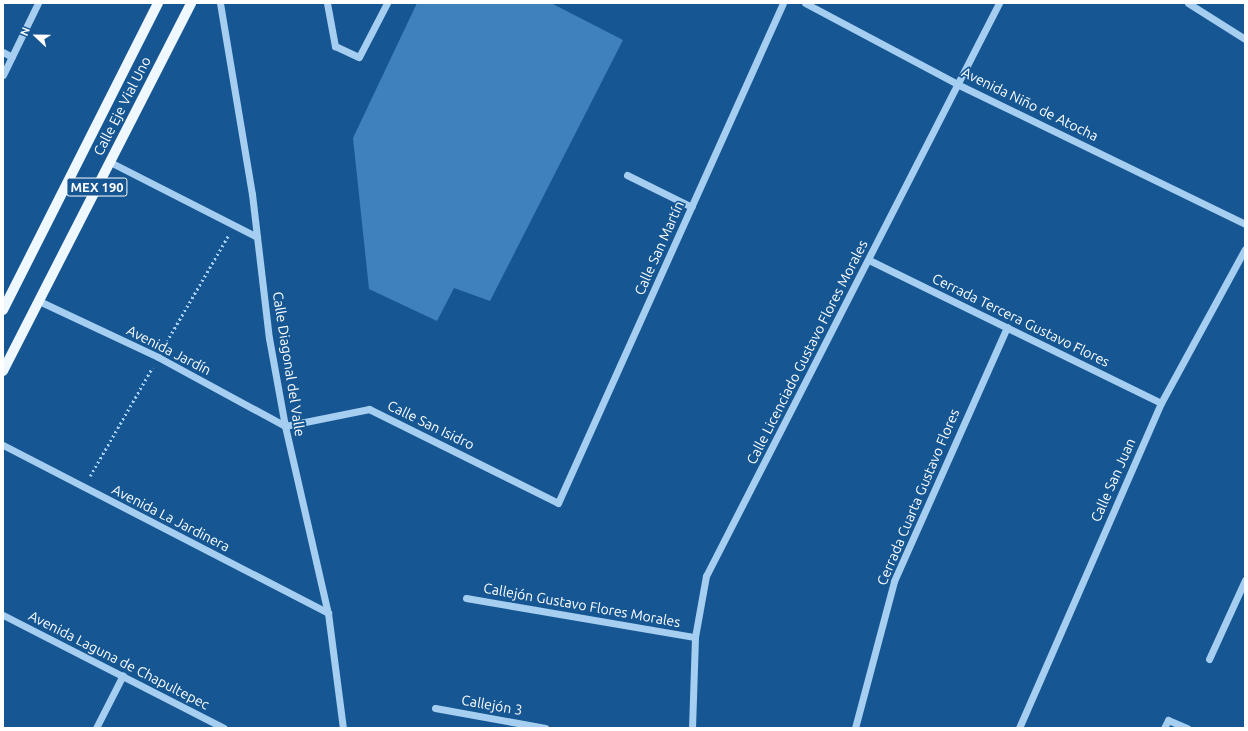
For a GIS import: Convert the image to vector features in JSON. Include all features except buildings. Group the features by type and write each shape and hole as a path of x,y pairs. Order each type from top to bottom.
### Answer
{"main road":[{"name":"Calle Eje Vial Uno","path":"3,310 158,3"},
{"name":"Calle Eje Vial Uno","path":"3,371 190,3"}],"street":[{"path":"3,75 38,3"},
{"name":"Calle Diagonal del Valle","path":"220,3 285,426 328,613 343,728"},
{"path":"327,3 335,46 359,58 387,3"},
{"name":"Calle San Martín","path":"558,503 783,3"},
{"name":"Avenida Niño de Atocha","path":"805,3 959,85 1245,224"},
{"name":"Calle Licenciado Gustavo Flores Morales","path":"692,728 695,637 706,576 959,85 999,3"},
{"path":"1188,3 1245,39"},
{"path":"3,52 12,57"},
{"path":"110,162 257,237"},
{"path":"627,175 692,207"},
{"name":"Calle San Juan","path":"1019,728 1161,404 1245,250"},
{"name":"Cerrada Tercera Gustavo Flores","path":"869,260 1161,404"},
{"name":"Avenida Jardín","path":"39,301 158,357 285,426"},
{"name":"Cerrada Cuarta Gustavo Flores","path":"855,728 894,580 1007,328"},
{"name":"Calle San Isidro","path":"285,426 369,409 558,503"},
{"name":"Avenida La Jardinera","path":"3,445 328,613"},
{"path":"1209,659 1245,580"},
{"name":"Callejón Gustavo Flores Morales","path":"466,598 695,637"},
{"name":"Avenida Laguna de Chapultepec","path":"3,615 224,728"},
{"path":"96,728 123,676"},
{"name":"Callejón 3","path":"435,708 545,728"},
{"path":"1164,728 1168,720 1187,728"}],"path":[{"path":"83,487 234,225"}]}
